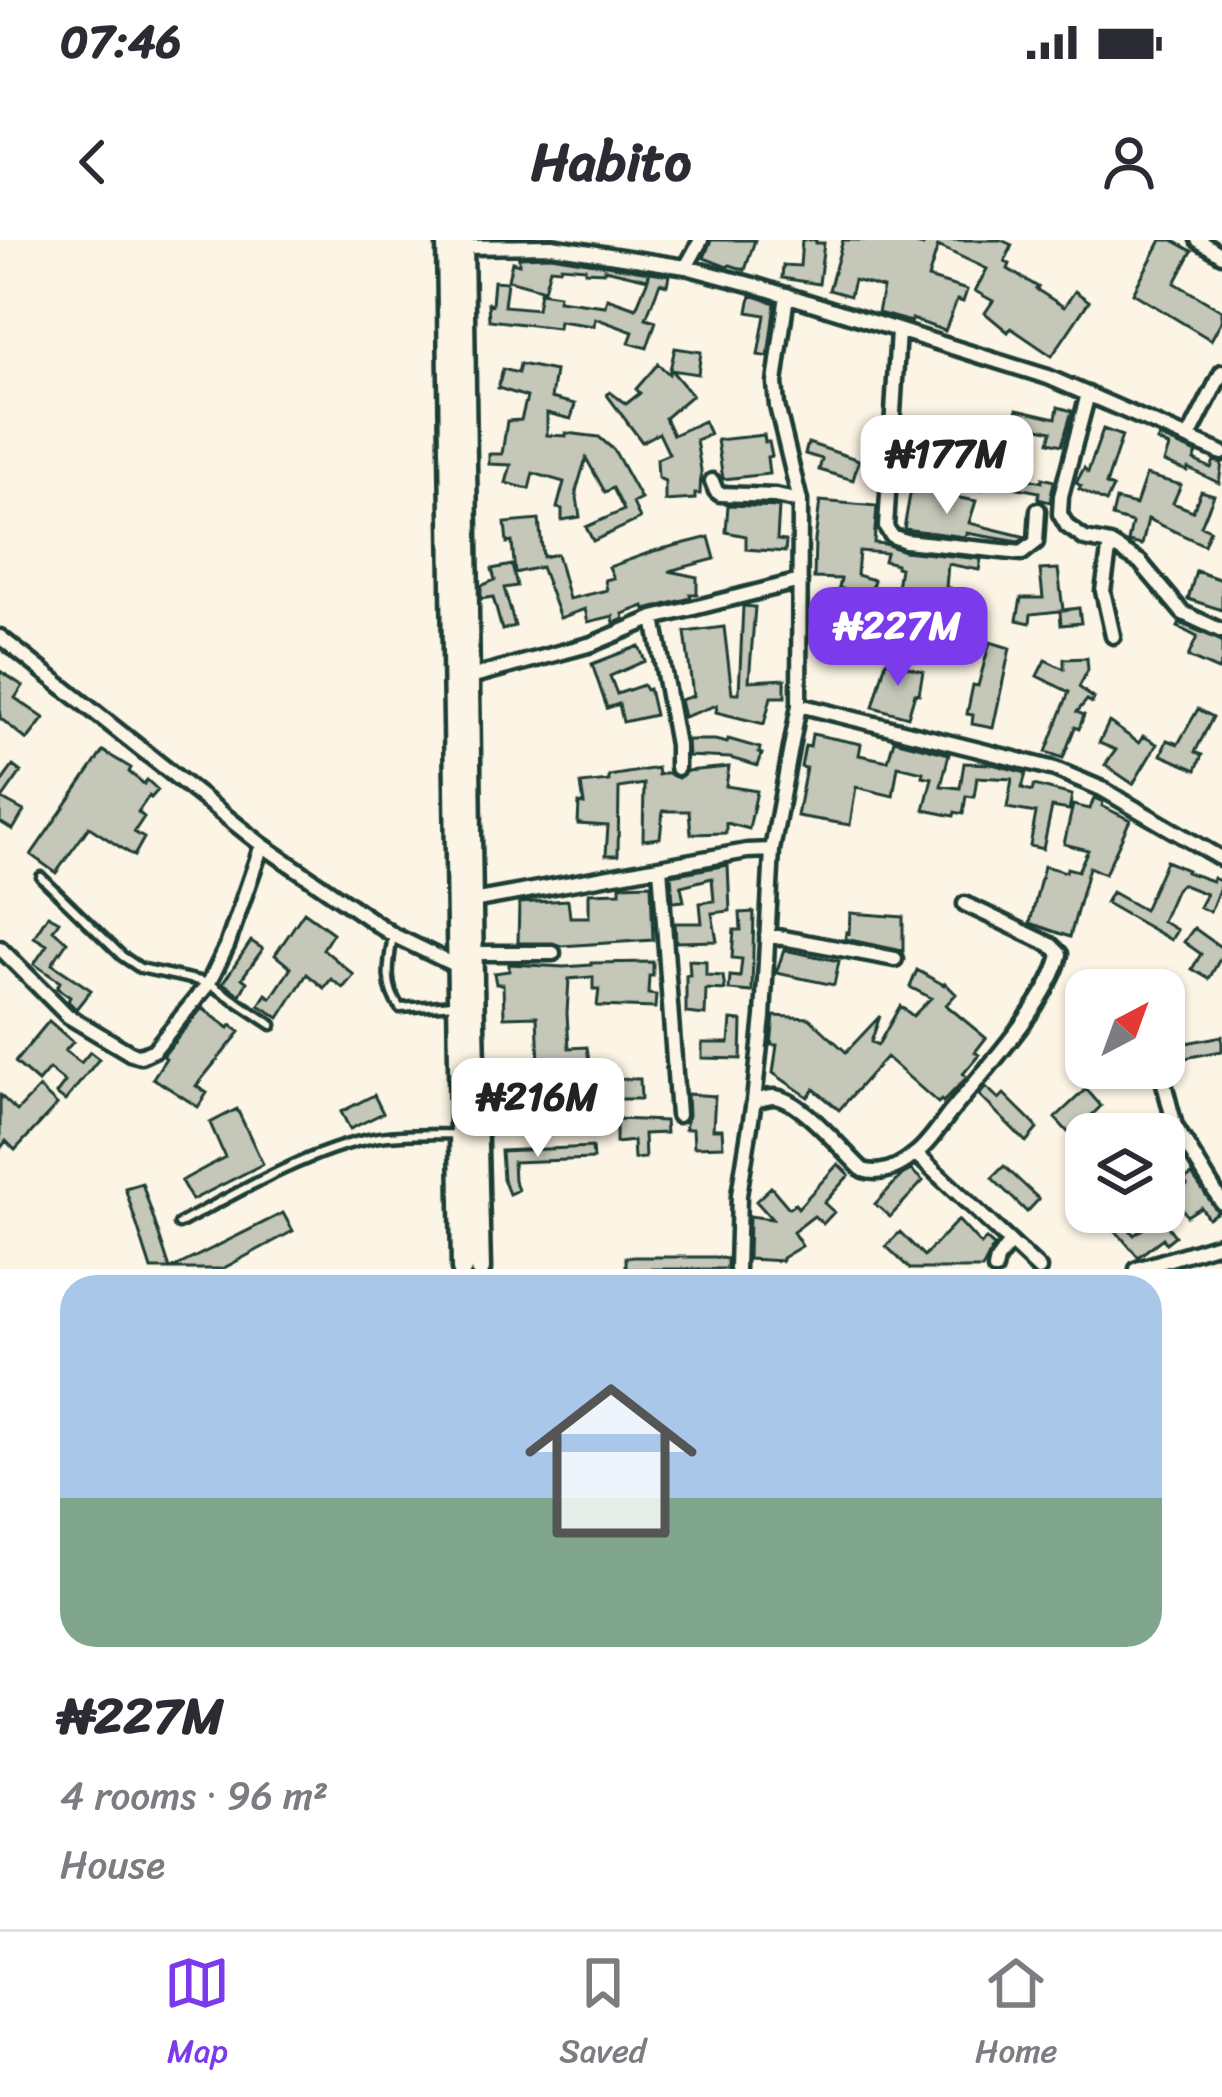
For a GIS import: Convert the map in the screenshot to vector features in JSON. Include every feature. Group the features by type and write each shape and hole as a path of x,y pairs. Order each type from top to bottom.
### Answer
{"street":[{"path":"686,267 701,240"},
{"path":"1198,240 1222,255"},
{"path":"458,242 552,246 686,267 1048,377 1222,453"},
{"path":"458,242 472,902 458,1004 462,1269"},
{"path":"458,242 466,960 480,1269"},
{"path":"736,1269 772,850 799,705 800,500 775,383 787,295"},
{"path":"898,332 886,527 892,536 905,542 1022,553 1036,542 1038,510"},
{"path":"1189,437 1222,372"},
{"path":"1088,394 1060,514 1085,539 1110,544 1141,562 1183,613 1222,632"},
{"path":"712,481 720,494 800,500"},
{"path":"1110,544 1103,591 1113,636"},
{"path":"470,677 592,644 654,618 800,581"},
{"path":"654,618 677,768"},
{"path":"0,637 262,845 393,935 466,960 553,953"},
{"path":"799,705 1055,769 1102,788 1222,859"},
{"path":"0,948 68,1016 141,1056 154,1050 209,983 262,845"},
{"path":"472,902 772,850"},
{"path":"660,867 678,1115"},
{"path":"754,1101 786,1100 863,1170 888,1171 916,1154 1028,1016 1058,965 1060,953 1051,945 965,904"},
{"path":"767,935 895,959"},
{"path":"1165,1089 1175,1126 1222,1203"},
{"path":"916,1154 1039,1269"},
{"path":"995,1269 1010,1242"},
{"path":"1137,1269 1222,1243"}],"lane":[{"path":"41,878 140,968 209,983 272,1025"},
{"path":"393,935 390,995 400,1008 458,1004"},
{"path":"178,1224 244,1188 344,1145 377,1137 462,1133"}],"building":[{"path":"711,240 755,240 745,270 704,258"},
{"path":"802,240 824,243 819,284 782,278 783,265 800,266"},
{"path":"843,240 902,240 923,246 925,240 1001,240 1012,245 1005,262 1010,264 1008,269 1036,289 1064,307 1075,291 1089,301 1052,356 985,313 993,301 975,291 987,269 938,246 928,278 967,290 963,302 957,300 945,331 878,313 883,288 854,280 850,296 829,290"},
{"path":"1161,240 1172,240 1192,251 1175,283 1222,311 1211,340 1133,293"},
{"path":"551,256 649,272 648,278 650,272 669,275 667,285 660,283 646,318 656,321 647,348 629,343 633,332 595,318 594,326 559,321 558,328 489,320 494,281 507,282 504,306 537,309 540,292 559,295 558,300 605,306 607,298 636,308 648,279 561,266 550,268 544,290 508,280 512,262 519,264 519,257"},
{"path":"751,295 775,303 768,357 758,355 765,315 748,312"},
{"path":"675,348 701,352 698,374 671,370 692,395 665,418 673,435 704,421 710,434 696,440 700,494 695,499 665,501 665,481 658,478 657,459 669,454 659,433 642,442 607,395 610,392 626,404 640,393 636,389 658,364 669,374"},
{"path":"520,364 555,371 551,398 575,404 571,419 547,413 547,435 599,437 614,450 641,499 633,503 640,519 593,541 586,527 624,510 613,488 605,492 586,458 576,491 580,517 562,520 562,509 557,508 564,482 533,473 529,489 506,483 511,465 489,464 489,454 502,454 507,421 521,420 527,397 498,388 503,369 518,373"},
{"path":"1058,407 1072,411 1062,445 1049,442 1052,431 1013,422 1017,409 1056,418"},
{"path":"1103,429 1122,436 1106,485 1113,488 1106,502 1076,483 1084,468 1088,472"},
{"path":"764,435 772,456 767,457 769,474 723,479 717,440"},
{"path":"965,436 1009,446 1004,474 1054,481 1050,502 1038,499 1039,492 983,481 981,490 922,472 931,443 940,446 938,453 960,460"},
{"path":"1159,437 1197,453 1194,460 1211,468 1214,461 1222,463 1219,483 1164,462 1169,447 1157,441"},
{"path":"808,443 859,460 853,480 819,470 822,459 805,454"},
{"path":"1146,475 1181,485 1173,503 1193,511 1201,491 1214,495 1201,526 1210,530 1204,545 1148,519 1142,545 1128,542 1132,523 1112,517 1116,500 1136,505"},
{"path":"911,489 976,501 969,523 1026,537 1019,542 904,529"},
{"path":"820,501 877,506 874,543 981,559 979,570 948,564 948,607 955,608 951,623 943,621 938,640 928,637 923,652 893,643 897,630 886,627 888,616 894,617 900,568 884,561 886,553 859,551 857,575 874,580 869,597 839,588 841,579 814,578"},
{"path":"728,505 779,507 777,540 786,541 785,552 746,549 746,536 726,532"},
{"path":"539,520 543,557 557,554 569,599 607,590 605,580 614,578 609,567 654,551 709,537 715,559 669,571 697,577 697,594 690,594 691,598 645,610 644,606 614,623 613,616 588,622 585,609 560,618 541,567 515,573 512,542 507,543 505,523"},
{"path":"512,565 517,586 504,588 515,626 502,630 493,597 481,599 481,586 495,580 492,569"},
{"path":"1058,569 1063,610 1079,608 1081,623 1061,625 1060,611 1031,614 1030,623 1017,620 1021,598 1043,598 1040,570"},
{"path":"1196,571 1222,580 1222,610 1188,599"},
{"path":"743,606 755,607 749,681 785,679 785,697 771,697 764,724 716,712 717,705 684,717 680,700 693,696 685,632 724,627 732,693 739,693"},
{"path":"1180,623 1222,641 1218,670 1188,657 1197,637 1178,627"},
{"path":"990,642 1010,648 993,728 972,724 973,715 967,714"},
{"path":"639,646 645,661 610,676 617,694 643,685 649,689 655,715 623,722 619,704 607,708 592,664"},
{"path":"1087,658 1088,670 1079,687 1094,699 1077,712 1084,715 1063,758 1046,752 1069,692 1037,676 1045,660 1064,669 1064,659"},
{"path":"886,661 923,671 908,717 873,707"},
{"path":"0,671 23,686 15,698 44,718 27,740 0,718"},
{"path":"1198,709 1213,717 1195,752 1202,755 1196,770 1161,755 1167,740 1178,744"},
{"path":"1109,722 1139,743 1143,736 1157,744 1133,784 1105,765 1116,750 1099,743"},
{"path":"812,734 861,744 859,755 888,761 894,740 949,754 941,786 960,788 964,763 1026,773 1022,788 1032,791 1034,785 1072,795 1069,810 1052,807 1043,849 1030,846 1036,813 1007,808 1012,779 977,777 974,797 966,796 963,814 955,812 954,816 924,810 932,778 898,766 893,796 856,787 850,825 797,816 806,768 801,767"},
{"path":"728,739 760,748 758,766 730,758 688,756 687,740 727,743"},
{"path":"103,751 158,790 138,812 144,817 134,832 144,838 134,856 89,827 56,873 31,855"},
{"path":"13,766 21,772 2,799 24,811 13,830 0,822 0,784"},
{"path":"729,767 726,786 757,791 749,829 726,823 726,833 691,834 689,811 663,811 660,838 643,840 644,784 619,788 618,855 606,855 608,826 578,824 579,803 584,804 581,784 657,768 658,775 678,778 687,771"},
{"path":"1094,798 1130,820 1105,874 1089,867 1070,937 1030,923 1044,866 1078,871 1088,850 1064,844 1073,805 1090,809"},
{"path":"1166,861 1222,882 1210,912 1199,907 1206,894 1181,884 1176,889 1162,921 1177,930 1171,940 1106,903 1112,892 1144,910"},
{"path":"728,865 730,911 712,913 717,941 676,942 675,923 702,923 700,903 714,901 712,878 681,886 684,901 673,902 671,875"},
{"path":"651,884 653,940 561,946 518,943 519,903 568,900 570,917 589,917 589,893"},
{"path":"304,912 333,933 323,949 354,975 343,988 331,979 324,988 307,974 279,1018 259,1005 266,994 271,998 291,968 275,955"},
{"path":"754,912 752,992 729,990 730,976 740,977 742,959 732,958 734,930 741,930 740,913"},
{"path":"850,913 903,917 903,951 845,939"},
{"path":"48,915 59,921 53,930 67,942 52,964 91,990 76,1009 70,997 57,988 60,982 34,964 47,945 34,937"},
{"path":"1194,928 1222,948 1209,979 1192,969 1201,954 1184,942"},
{"path":"251,941 263,949 242,978 247,982 240,995 223,983"},
{"path":"784,950 839,961 834,985 776,973"},
{"path":"689,960 706,961 706,975 723,976 725,990 706,989 705,1015 686,1013"},
{"path":"653,962 648,994 656,995 655,1008 597,1006 599,989 593,989 593,977 569,979 569,1048 587,1047 589,1061 539,1064 537,1016 504,1017 503,984 496,984 494,973 509,971 509,964 564,967"},
{"path":"917,970 945,983 956,994 946,1005 986,1038 963,1074 967,1077 943,1102 938,1103 886,1057 839,1110 814,1089 808,1097 773,1073 774,1016 809,1018 846,1052 880,1016 871,1042 878,1045 900,1006 913,1016 931,998 910,987"},
{"path":"202,1008 240,1032 196,1086 207,1093 198,1107 153,1078 163,1056"},
{"path":"731,1020 742,1021 741,1059 702,1058 702,1043 729,1043"},
{"path":"49,1021 73,1042 65,1051 81,1063 90,1052 99,1059 65,1101 56,1094 65,1082 49,1069 38,1082 15,1062"},
{"path":"1222,1036 1222,1051 1185,1058 1185,1043"},
{"path":"594,1078 640,1079 641,1099 613,1099 614,1123 591,1123"},
{"path":"986,1087 999,1099 1004,1094 1035,1125 1037,1129 1026,1142 979,1095"},
{"path":"39,1088 57,1105 15,1150 6,1141 0,1149 0,1095 17,1111"},
{"path":"1086,1089 1101,1106 1094,1113 1065,1113 1065,1129 1055,1118"},
{"path":"687,1094 715,1096 713,1129 722,1129 723,1146 694,1147 693,1129 685,1129"},
{"path":"374,1095 383,1113 350,1129 341,1112"},
{"path":"237,1109 263,1164 192,1200 181,1181 225,1157 210,1123"},
{"path":"616,1119 665,1121 666,1133 644,1134 645,1158 634,1159 633,1141 616,1143"},
{"path":"592,1147 593,1159 513,1162 518,1190 509,1194 501,1151"},
{"path":"838,1164 849,1175 824,1203 834,1212 823,1224 814,1216 793,1232 802,1246 782,1261 748,1259 749,1216 772,1219 756,1201 771,1187 789,1208 795,1204 798,1208"},
{"path":"1004,1166 1039,1199 1027,1212 992,1178"},
{"path":"911,1170 923,1181 890,1217 875,1204"},
{"path":"1192,1175 1218,1212 1208,1218 1201,1207 1187,1216 1185,1179"},
{"path":"142,1183 170,1269 151,1269 125,1188"},
{"path":"283,1213 293,1231 222,1269 171,1269"},
{"path":"958,1220 981,1245 986,1239 994,1246 982,1269 910,1269 886,1246 900,1232 924,1256"},
{"path":"1118,1233 1175,1236 1166,1243 1163,1238 1138,1257"},
{"path":"626,1257 715,1257 727,1259 727,1269 626,1269"}]}
